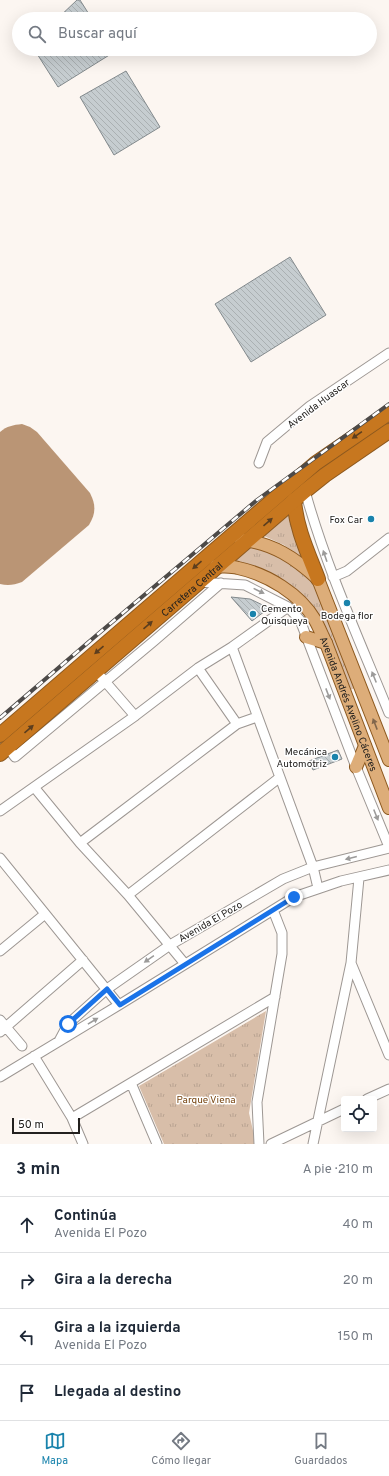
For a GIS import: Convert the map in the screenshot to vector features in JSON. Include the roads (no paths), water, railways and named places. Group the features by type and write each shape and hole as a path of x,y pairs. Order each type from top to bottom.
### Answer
{"highway":[{"name":"Carretera Central","path":"4,751 101,676 128,634 226,539 316,464 389,413"},
{"name":"Carretera Central","path":"0,735 128,634 198,582 325,475 389,431"},
{"path":"294,500 295,515 300,532 318,579"}],"main road":[{"name":"Avenida Andrés Avelino Cáceres","path":"226,539 246,541 267,546 287,554 303,565 318,579 388,755"},
{"name":"Avenida Andrés Avelino Cáceres","path":"216,566 237,567 273,581 289,591 314,619 326,642 389,808"},
{"path":"306,637 326,642"},
{"path":"348,699 350,694 355,691 362,691"},
{"path":"356,767 365,746"}],"street":[{"name":"Avenida Huascar","path":"259,463 267,442 310,406 389,353"},
{"path":"305,491 314,525 333,577 389,713"},
{"path":"333,577 348,571 389,538"},
{"path":"198,582 245,585 288,607 300,620 356,767 389,848"},
{"path":"135,716 101,676 221,583"},
{"path":"0,811 135,716 198,668 232,647 288,607"},
{"path":"232,647 312,867 318,888"},
{"path":"198,668 237,724"},
{"path":"80,842 237,724 257,717"},
{"path":"128,895 279,778"},
{"path":"34,787 80,842 170,944 184,964"},
{"name":"Avenida El Pozo","path":"59,1041 68,1024 107,989 170,944 284,879 312,867 389,848"},
{"path":"0,858 120,1005"},
{"path":"0,1077 120,1005 294,897 318,888 389,870"},
{"path":"313,1144 351,963 358,878"},
{"path":"259,1144 257,1102 282,954 282,933 273,910"},
{"path":"0,951 45,914"},
{"path":"22,1046 2,1026 83,960"},
{"path":"351,963 389,1056"},
{"path":"72,1118 275,997"},
{"path":"34,1056 72,1118 83,1144"},
{"path":"131,1083 157,1144"},
{"path":"374,1096 389,1089"},
{"path":"271,1144 341,1110"}],"railway":[{"path":"0,718 257,500 389,404"}],"place":[{"name":"Fox Car","path":"371,519"},
{"name":"Bodega flor","path":"347,603"},
{"name":"Cemento Quisqueya","path":"253,614"},
{"name":"Mecánica Automotriz","path":"335,757"}],"park label":[{"name":"Parque Viena","path":"206,1099"}]}
